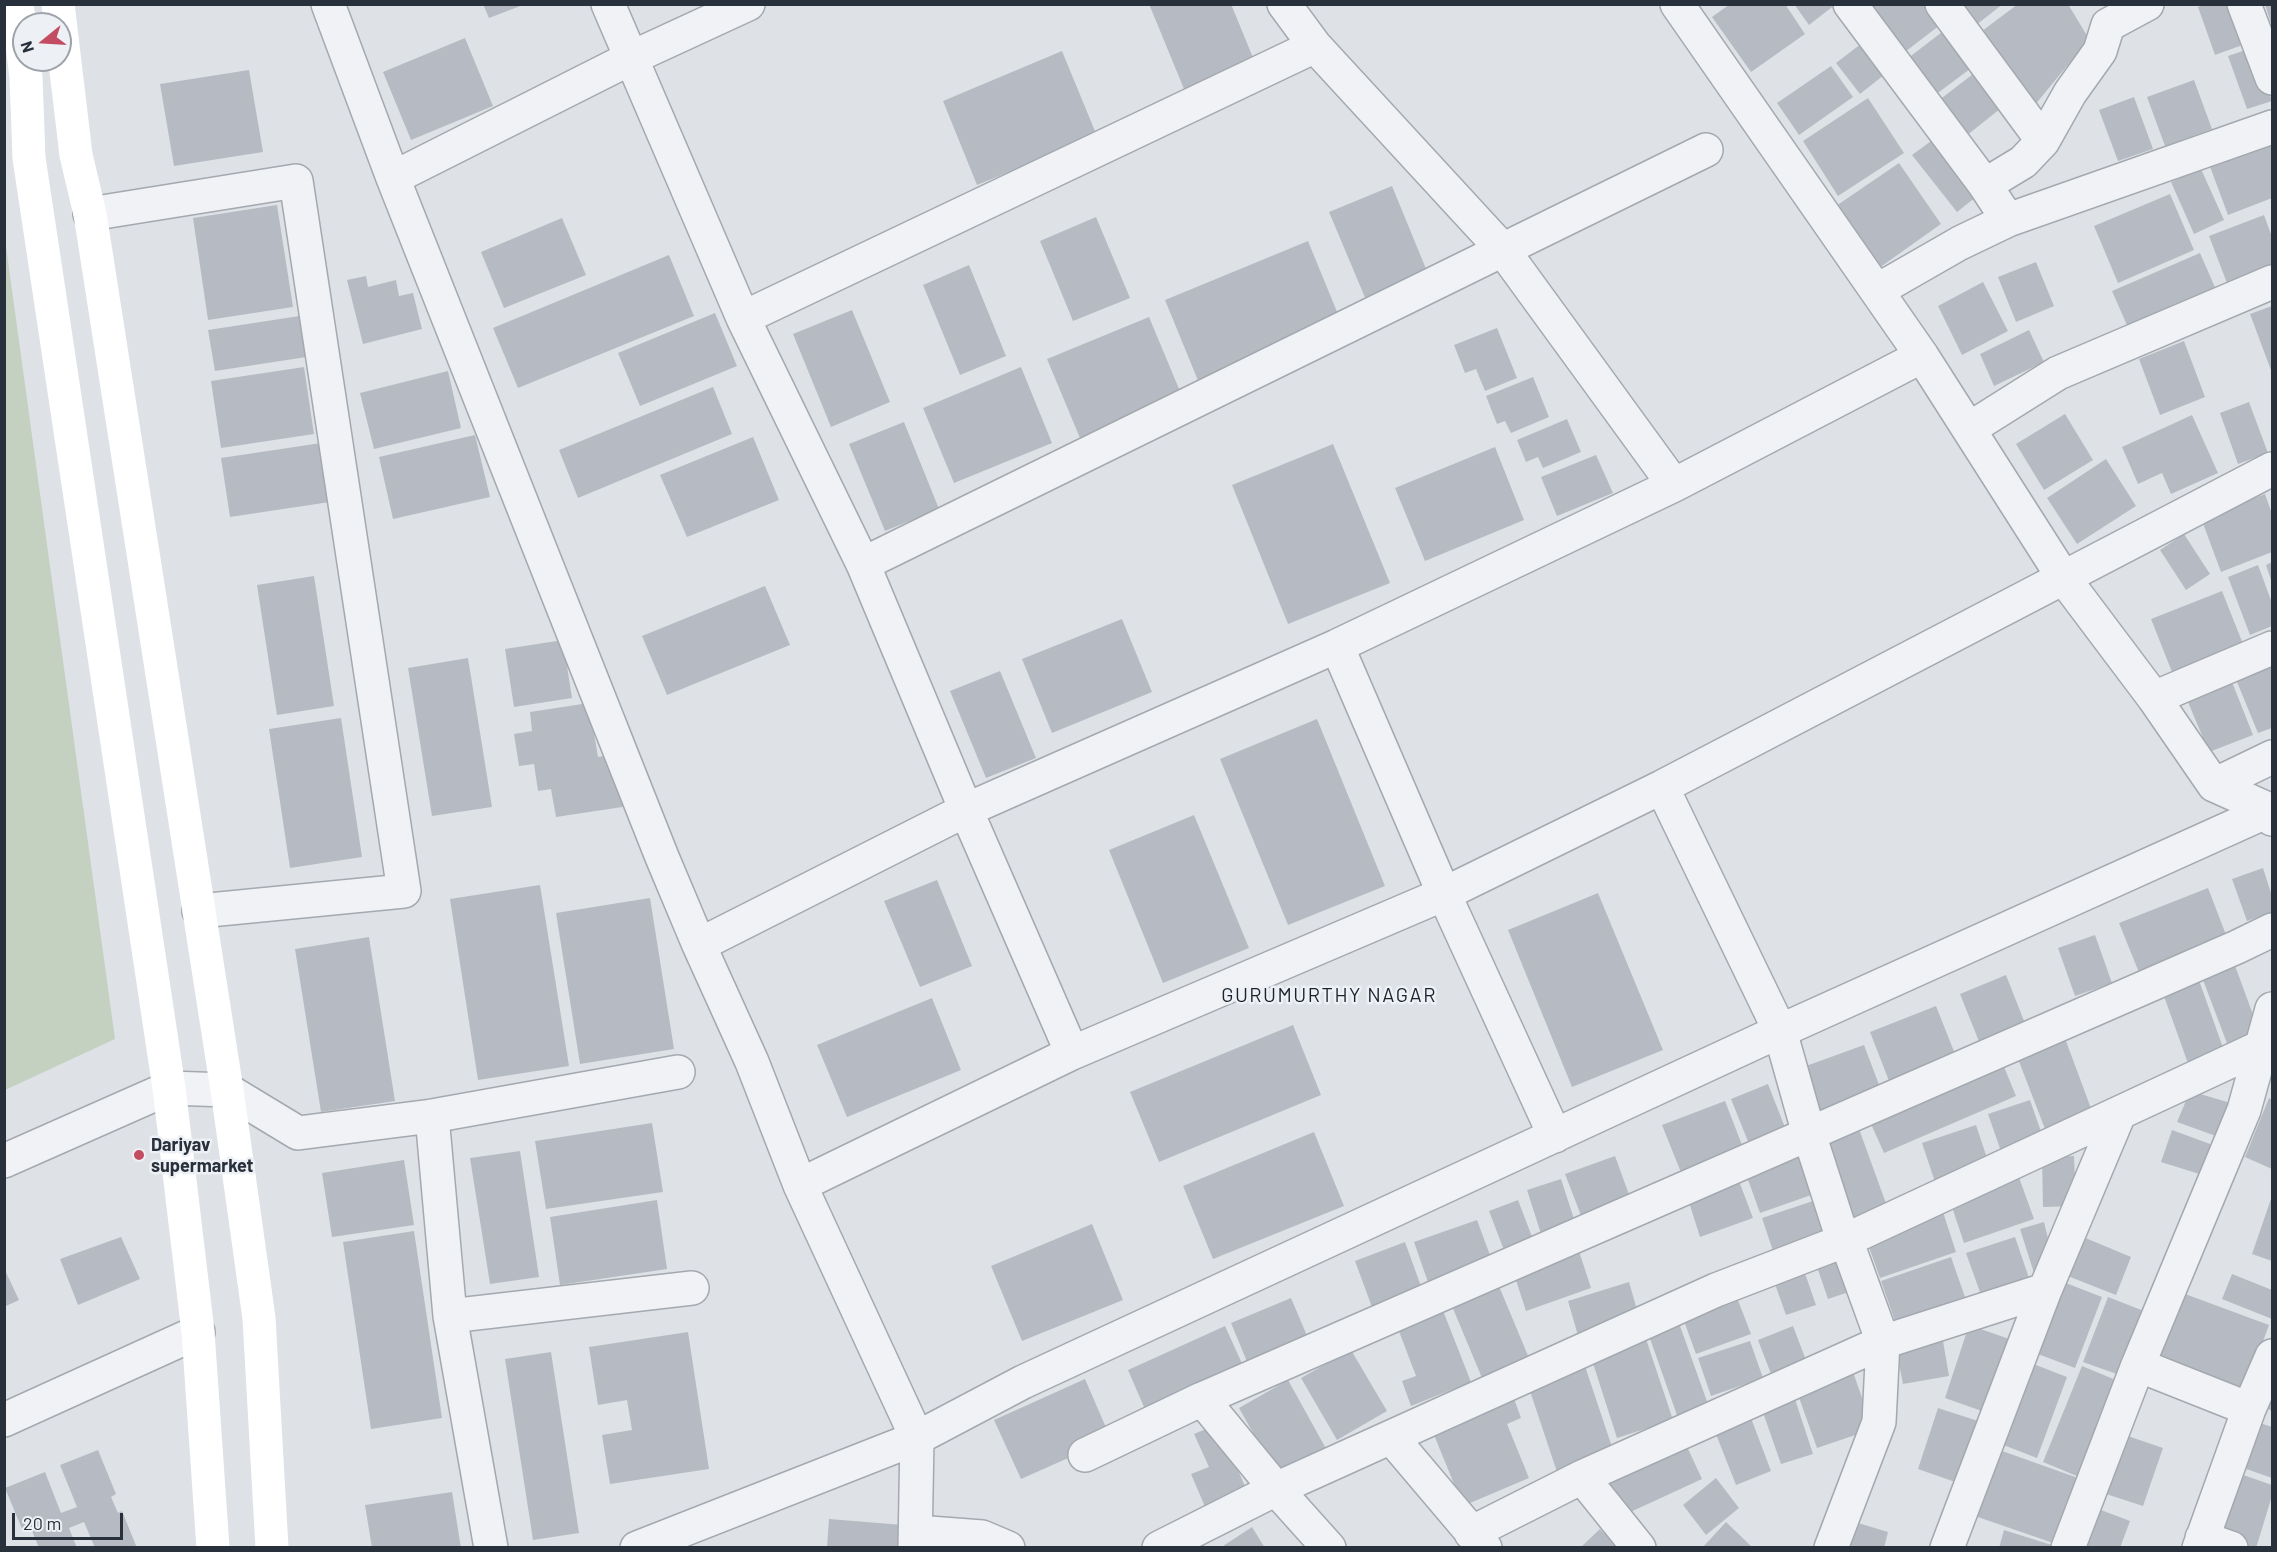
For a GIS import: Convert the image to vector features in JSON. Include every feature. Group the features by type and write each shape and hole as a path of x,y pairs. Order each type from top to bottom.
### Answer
{"street":[{"path":"16,4 26,78 29,158 169,1088 198,1332 213,1548"},
{"path":"58,4 76,155 90,214 227,1090 259,1318 272,1548"},
{"path":"328,4 393,178 699,945 752,1062 800,1185 916,1438 915,1540 982,1537 1008,1548"},
{"path":"608,4 742,318 862,564 1072,1053"},
{"path":"393,178 631,58 748,4"},
{"path":"1284,4 1315,45 1503,250 1674,485"},
{"path":"1677,4 1878,290 2063,577 2154,698 2214,785 2271,814"},
{"path":"1850,4 1985,185 2008,220"},
{"path":"1942,4 2043,141"},
{"path":"1985,185 2023,162 2043,141 2070,93 2100,51 2100,15 2147,4"},
{"path":"2244,4 2272,78"},
{"path":"742,318 1315,45"},
{"path":"1878,290 1960,243 2008,220 2272,127"},
{"path":"862,564 1706,150"},
{"path":"90,214 296,181 404,891 199,911"},
{"path":"1969,429 2058,373 2272,282"},
{"path":"699,945 966,810 1337,646 1674,485 1922,356"},
{"path":"800,1185 1072,1053 1444,894 1662,786 2272,469"},
{"path":"1337,646 1444,894 1555,1136"},
{"path":"2154,698 2272,648"},
{"path":"2214,785 2272,757"},
{"path":"1662,786 1780,1031 1809,1134 1838,1224 1846,1240 1882,1342 1879,1422 1831,1548"},
{"path":"638,1548 916,1438 1023,1382 1780,1031 2271,814"},
{"path":"1084,1455 1202,1399 2272,930"},
{"path":"2068,1548 2138,1365 2244,1110 2272,1009"},
{"path":"1159,1548 1198,1539 1276,1489 1716,1290 1846,1240 2263,1046"},
{"path":"4,1161 169,1088 227,1090 298,1133 432,1116 678,1072"},
{"path":"1947,1548 2045,1290 2120,1114"},
{"path":"432,1116 450,1316 491,1548"},
{"path":"450,1316 692,1288"},
{"path":"1391,1437 1478,1540 1581,1477 1882,1342 2045,1290"},
{"path":"4,1420 198,1332"},
{"path":"2211,1544 2249,1408 2272,1356"},
{"path":"2138,1365 2249,1408"},
{"path":"1202,1399 1276,1489 1329,1548"},
{"path":"1581,1477 1639,1548"}],"green space":[{"path":"4,232 115,1039 5,1090 4,1090"}],"building":[{"path":"483,4 523,4 523,5 489,18"},
{"path":"1149,4 1231,4 1254,60 1184,89"},
{"path":"1730,4 1785,4 1805,34 1751,72 1712,17"},
{"path":"1794,4 1836,4 1809,25"},
{"path":"1857,4 1930,4 1944,22 1897,58"},
{"path":"1960,4 2003,4 1976,25"},
{"path":"2018,4 2068,4 2089,39 2030,111 1974,37"},
{"path":"2204,4 2234,4 2248,43 2215,55 2198,7"},
{"path":"2265,4 2272,4 2272,27"},
{"path":"1946,29 1974,66 1931,98 1903,62"},
{"path":"1870,37 1894,67 1860,94 1836,63"},
{"path":"465,38 493,106 411,140 383,72"},
{"path":"2254,47 2272,101 2247,109 2228,56"},
{"path":"1062,51 1097,136 977,185 943,101"},
{"path":"1831,66 1853,97 1799,135 1777,103"},
{"path":"249,70 263,152 174,166 160,84"},
{"path":"1973,74 2000,109 1961,140 1934,104"},
{"path":"2194,80 2212,129 2165,146 2147,97"},
{"path":"2134,97 2153,149 2118,161 2099,110"},
{"path":"1868,98 1904,153 1838,196 1803,141"},
{"path":"1938,136 1981,193 1957,212 1912,155"},
{"path":"2272,140 2272,198 2228,215 2209,164"},
{"path":"1899,163 1941,224 1879,268 1836,206"},
{"path":"2201,169 2224,220 2194,234 2171,182"},
{"path":"1392,186 1431,281 1369,307 1329,212"},
{"path":"2170,194 2194,250 2118,283 2094,226"},
{"path":"277,205 293,307 208,320 193,218"},
{"path":"2264,215 2272,237 2272,275 2230,291 2209,236"},
{"path":"1096,217 1130,298 1073,321 1040,241"},
{"path":"562,218 586,275 504,308 481,252"},
{"path":"1308,241 1342,324 1199,383 1165,300"},
{"path":"2200,253 2221,301 2133,339 2112,291"},
{"path":"669,255 694,316 518,388 493,328"},
{"path":"2036,262 2054,306 2016,322 1998,277"},
{"path":"969,265 1006,356 960,375 923,285"},
{"path":"366,276 368,287 396,280 399,296 413,293 422,329 363,344 347,280"},
{"path":"1983,282 2008,331 1962,355 1938,306"},
{"path":"2272,306 2272,373 2250,314"},
{"path":"852,310 890,402 831,427 793,334"},
{"path":"715,313 737,366 640,406 618,353"},
{"path":"306,315 313,356 215,371 208,330"},
{"path":"1149,317 1182,396 1080,438 1047,359"},
{"path":"1497,328 1517,378 1485,391 1476,369 1465,373 1454,345"},
{"path":"2029,330 2044,362 1994,386 1980,354"},
{"path":"2184,341 2205,397 2160,415 2139,359"},
{"path":"304,367 314,434 221,448 211,381"},
{"path":"1021,367 1052,443 954,483 923,408"},
{"path":"448,371 461,428 374,449 360,393"},
{"path":"1533,377 1549,417 1511,433 1505,421 1497,424 1486,396"},
{"path":"713,387 732,434 578,498 559,450"},
{"path":"2249,402 2268,453 2238,464 2220,413"},
{"path":"2065,414 2093,460 2044,490 2016,444"},
{"path":"2192,415 2218,473 2171,494 2162,473 2138,484 2122,447"},
{"path":"1567,419 1581,452 1543,468 1538,457 1526,462 1517,440"},
{"path":"904,422 939,509 885,531 849,444"},
{"path":"475,435 490,497 393,519 379,457"},
{"path":"753,437 779,500 687,537 660,475"},
{"path":"321,443 330,502 230,517 221,458"},
{"path":"1333,444 1390,583 1288,624 1232,485"},
{"path":"1495,447 1524,520 1425,561 1395,488"},
{"path":"1596,455 1613,493 1557,516 1541,477"},
{"path":"2106,459 2136,506 2077,544 2047,498"},
{"path":"2265,494 2272,514 2272,552 2221,572 2201,518"},
{"path":"2184,534 2210,574 2186,590 2160,550"},
{"path":"2272,562 2272,583 2266,565"},
{"path":"2258,565 2272,603 2272,626 2250,635 2228,577"},
{"path":"314,576 334,706 277,715 257,585"},
{"path":"765,586 790,645 667,695 642,636"},
{"path":"2222,591 2245,649 2174,677 2151,619"},
{"path":"1122,619 1152,692 1052,733 1022,659"},
{"path":"563,640 572,698 514,707 505,649"},
{"path":"468,658 492,807 432,816 408,668"},
{"path":"2272,663 2272,728 2258,733 2235,677"},
{"path":"1000,671 1036,758 986,778 950,691"},
{"path":"2230,677 2253,735 2209,752 2185,695"},
{"path":"589,703 598,757 621,753 629,806 556,817 551,789 538,791 534,764 519,766 514,734 532,731 530,712"},
{"path":"341,718 362,857 290,868 269,729"},
{"path":"1317,719 1385,886 1288,925 1220,759"},
{"path":"1194,815 1249,948 1163,983 1109,850"},
{"path":"2263,868 2272,896 2272,912 2247,921 2232,879"},
{"path":"937,880 972,966 920,987 884,901"},
{"path":"540,885 569,1066 478,1080 450,899"},
{"path":"2208,888 2228,940 2140,975 2119,923"},
{"path":"1598,893 1663,1050 1572,1087 1508,930"},
{"path":"650,898 674,1049 580,1064 556,913"},
{"path":"2095,935 2112,983 2075,996 2058,948"},
{"path":"369,937 395,1101 321,1112 295,949"},
{"path":"2233,960 2260,1034 2228,1046 2200,972"},
{"path":"2196,972 2226,1056 2190,1069 2160,985"},
{"path":"2006,975 2028,1031 1982,1049 1960,994"},
{"path":"932,998 961,1070 847,1117 817,1045"},
{"path":"1936,1006 1957,1059 1891,1086 1870,1032"},
{"path":"1293,1025 1321,1095 1159,1162 1130,1092"},
{"path":"2063,1033 2092,1111 2045,1129 2015,1051"},
{"path":"1864,1045 1881,1090 1812,1115 1795,1070"},
{"path":"2000,1057 2016,1096 1884,1153 1867,1115"},
{"path":"1768,1084 1786,1130 1749,1144 1731,1099"},
{"path":"2190,1091 2241,1106 2227,1140 2177,1122"},
{"path":"2269,1098 2272,1100 2272,1169 2245,1157"},
{"path":"2030,1100 2045,1143 2003,1157 1988,1114"},
{"path":"1725,1101 1744,1150 1682,1175 1662,1125"},
{"path":"652,1123 663,1192 546,1209 535,1141"},
{"path":"1976,1125 1991,1170 1937,1188 1922,1143"},
{"path":"1858,1126 1888,1209 1844,1225 1814,1142"},
{"path":"2172,1130 2221,1148 2212,1178 2161,1162"},
{"path":"1314,1132 1344,1206 1213,1259 1183,1186"},
{"path":"520,1151 539,1277 490,1284 470,1158"},
{"path":"1803,1154 1817,1193 1760,1213 1746,1174"},
{"path":"1615,1156 1631,1200 1582,1218 1565,1174"},
{"path":"2074,1156 2076,1206 2043,1207 2042,1157"},
{"path":"404,1160 414,1225 332,1237 322,1173"},
{"path":"2017,1172 2034,1219 1964,1243 1948,1195"},
{"path":"1561,1179 1576,1225 1542,1237 1527,1190"},
{"path":"1739,1181 1753,1218 1700,1237 1688,1199"},
{"path":"2272,1196 2272,1261 2252,1254"},
{"path":"657,1200 667,1269 560,1285 550,1217"},
{"path":"1518,1200 1534,1242 1505,1253 1489,1211"},
{"path":"1813,1201 1825,1236 1774,1254 1762,1218"},
{"path":"1942,1209 1956,1252 1880,1278 1865,1236"},
{"path":"1477,1220 1494,1266 1430,1288 1414,1242"},
{"path":"2044,1222 2054,1263 2034,1273 2020,1229"},
{"path":"1092,1224 1123,1300 1022,1341 991,1266"},
{"path":"414,1231 442,1418 371,1429 343,1242"},
{"path":"2076,1234 2131,1257 2116,1295 2060,1273"},
{"path":"121,1237 140,1279 78,1305 60,1259"},
{"path":"2015,1237 2029,1278 1981,1295 1966,1253"},
{"path":"1405,1242 1426,1300 1376,1318 1355,1261"},
{"path":"1577,1245 1591,1288 1526,1311 1512,1268"},
{"path":"1844,1256 1855,1290 1828,1299 1816,1264"},
{"path":"1951,1257 1965,1297 1895,1321 1881,1281"},
{"path":"1801,1262 1816,1305 1786,1315 1771,1273"},
{"path":"4,1268 19,1300 4,1307"},
{"path":"2232,1274 2272,1290 2272,1319 2222,1299"},
{"path":"1496,1279 1529,1358 1482,1378 1449,1299"},
{"path":"2058,1280 2102,1297 2075,1368 2030,1351"},
{"path":"1629,1282 1640,1320 1579,1339 1568,1301"},
{"path":"1734,1290 1751,1334 1696,1354 1680,1310"},
{"path":"2177,1291 2269,1325 2243,1396 2151,1361"},
{"path":"2108,1297 2149,1313 2125,1377 2083,1362"},
{"path":"1291,1298 1308,1338 1248,1364 1231,1323"},
{"path":"1442,1308 1471,1382 1411,1406 1402,1381 1416,1376 1397,1326"},
{"path":"1679,1323 1709,1407 1678,1418 1648,1333"},
{"path":"1969,1325 2018,1342 1993,1415 1945,1398"},
{"path":"1225,1326 1245,1370 1147,1414 1128,1370"},
{"path":"1793,1326 1806,1360 1771,1374 1758,1340"},
{"path":"688,1332 709,1469 610,1484 602,1435 632,1430 627,1400 598,1405 589,1347"},
{"path":"1942,1335 1949,1376 1903,1384 1895,1343"},
{"path":"1646,1339 1673,1420 1617,1438 1591,1357"},
{"path":"1750,1341 1763,1378 1711,1396 1698,1358"},
{"path":"1351,1350 1387,1411 1337,1440 1301,1378"},
{"path":"551,1352 579,1533 533,1540 505,1359"},
{"path":"2023,1360 2067,1377 2037,1458 1993,1441"},
{"path":"1585,1366 1614,1453 1557,1472 1528,1385"},
{"path":"2082,1366 2123,1383 2084,1479 2043,1462"},
{"path":"1853,1372 1873,1429 1817,1448 1797,1392"},
{"path":"1085,1379 1111,1439 1021,1479 994,1420"},
{"path":"1288,1380 1329,1454 1280,1481 1239,1408"},
{"path":"2272,1384 2272,1411 2263,1406"},
{"path":"1793,1393 1813,1454 1781,1464 1760,1404"},
{"path":"1513,1396 1521,1418 1507,1424 1529,1478 1463,1506 1432,1430"},
{"path":"1938,1408 1978,1421 1958,1483 1918,1469"},
{"path":"1748,1410 1771,1471 1736,1485 1712,1424"},
{"path":"2251,1420 2272,1427 2272,1478 2235,1465"},
{"path":"1218,1424 1247,1491 1206,1509 1191,1474 1209,1467 1194,1434"},
{"path":"2122,1434 2163,1448 2143,1506 2103,1493"},
{"path":"1683,1438 1702,1479 1624,1515 1605,1474"},
{"path":"1991,1447 2078,1478 2056,1544 1969,1514"},
{"path":"98,1450 116,1494 111,1497 118,1513 122,1511 137,1548 95,1548 84,1522 69,1528 77,1548 39,1548 30,1526 22,1529 5,1488 45,1472 61,1513 77,1507 60,1465"},
{"path":"2232,1471 2272,1485 2272,1496 2256,1548 2243,1548 2211,1537"},
{"path":"1716,1478 1739,1508 1706,1535 1683,1505"},
{"path":"452,1492 461,1548 372,1548 365,1505"},
{"path":"2093,1507 2130,1521 2120,1548 2078,1548"},
{"path":"829,1519 903,1525 901,1548 827,1548"},
{"path":"1845,1519 1888,1532 1884,1548 1836,1548"},
{"path":"1726,1522 1753,1548 1702,1548"},
{"path":"1252,1527 1265,1548 1220,1548"},
{"path":"1600,1529 1618,1548 1580,1548"},
{"path":"2004,1530 2058,1547 2058,1548 1999,1548"}],"place":[{"name":"Dariyav supermarket","path":"139,1155"}],"district":[{"name":"GURUMURTHY NAGAR","path":"1329,995"}]}
